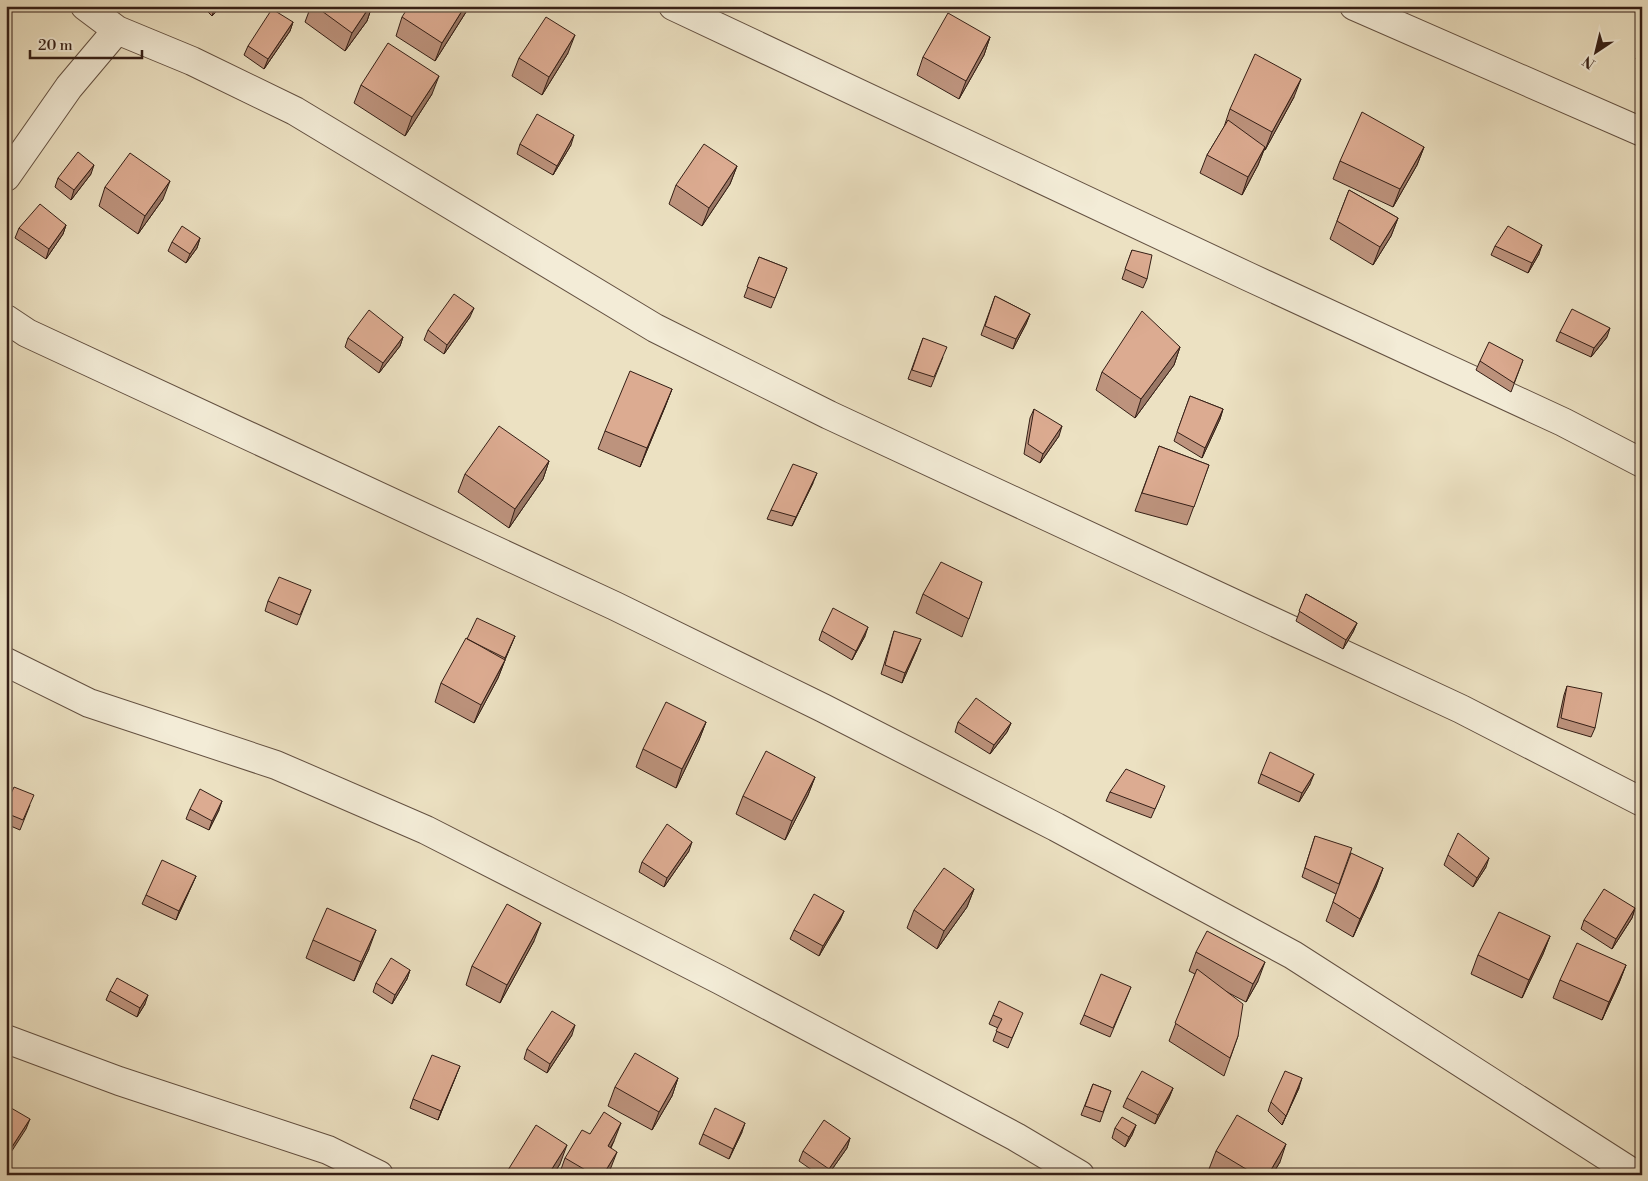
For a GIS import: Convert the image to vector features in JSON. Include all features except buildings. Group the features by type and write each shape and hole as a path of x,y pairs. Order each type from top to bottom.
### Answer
{"street":[{"path":"85,6 117,30 192,61 295,111 655,328 829,415 1461,709 1642,802"},
{"path":"673,6 1247,276 1563,422 1642,463"},
{"path":"1354,6 1642,132"},
{"path":"6,177 69,87 117,30"},
{"path":"6,320 36,338 615,606 823,708 1056,827 1293,955 1636,1175"},
{"path":"6,662 89,703 276,765 426,830 720,980 1016,1137 1080,1175"},
{"path":"6,1039 119,1082 328,1150 379,1175"}]}
